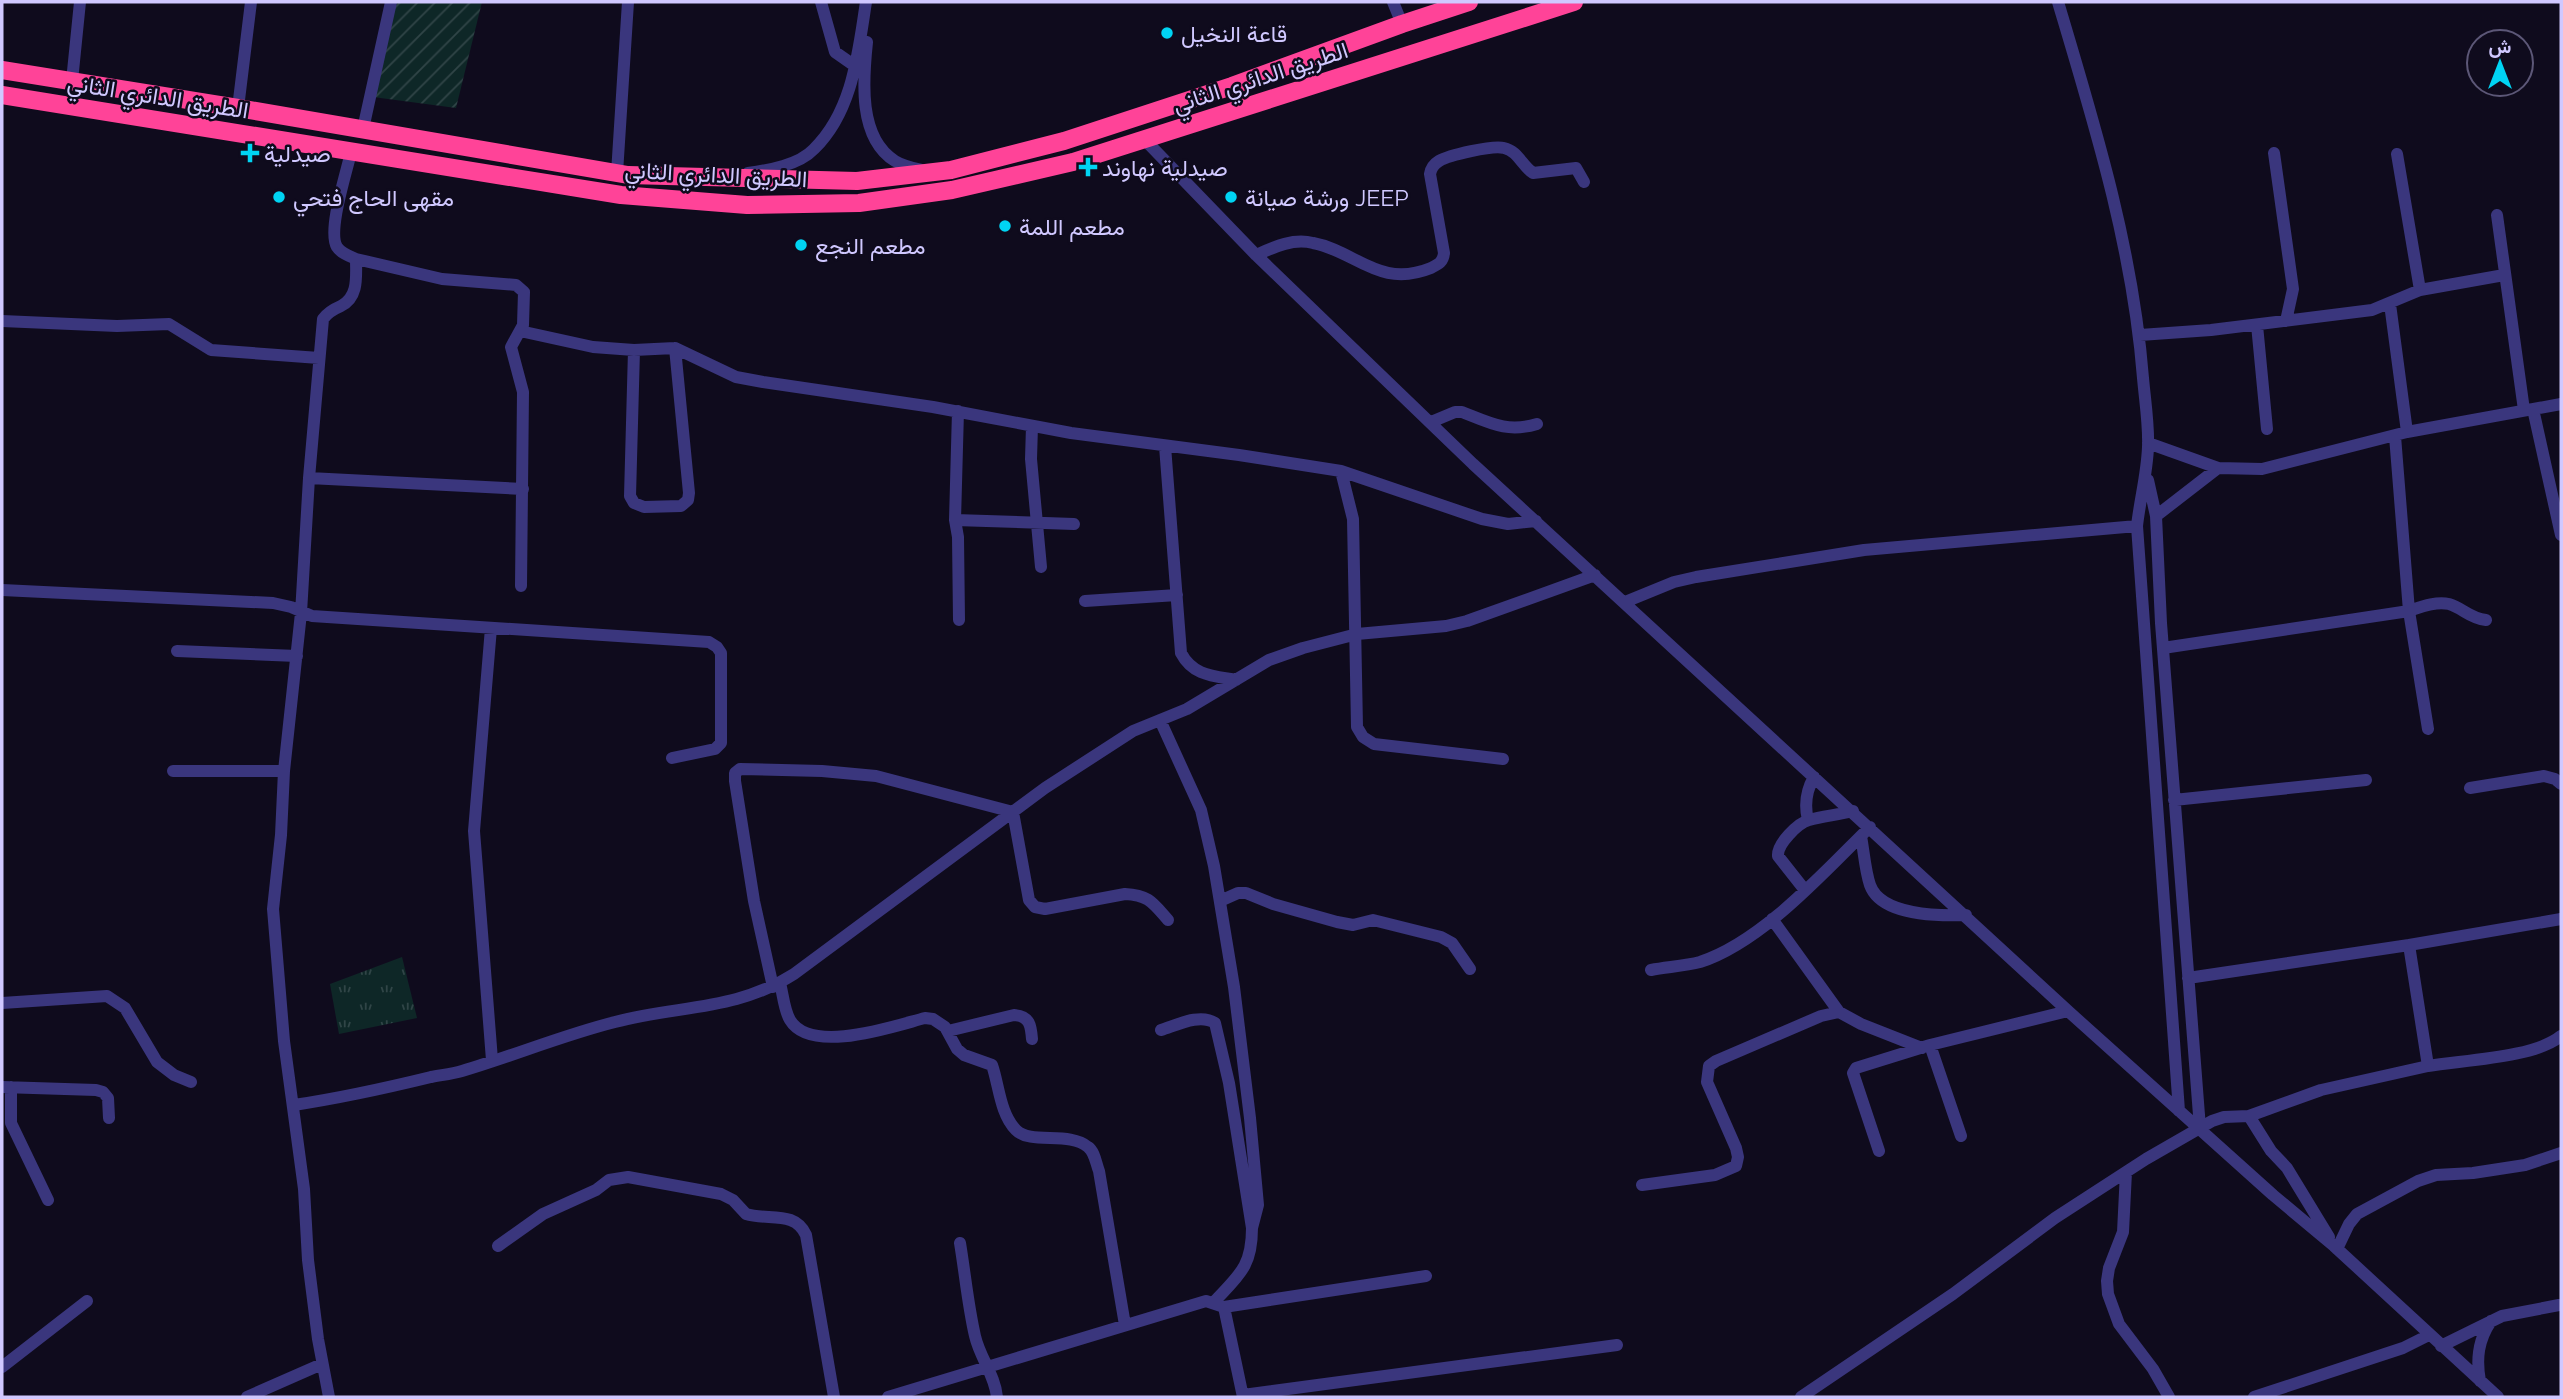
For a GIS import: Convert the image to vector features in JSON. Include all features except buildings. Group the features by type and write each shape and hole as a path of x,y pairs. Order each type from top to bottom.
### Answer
{"highway":[{"name":"الطريق الدائري الثاني","path":"2,70 617,173 857,181 929,173 1003,158 1089,134 1469,2"},
{"name":"الطريق الدائري الثاني","path":"2,95 621,195 735,205 892,200 952,190 1060,165 1574,2"}],"street":[{"path":"72,81 80,2"},
{"path":"239,108 251,2"},
{"path":"363,129 391,2"},
{"path":"617,173 628,2"},
{"path":"821,2 835,52 855,66"},
{"path":"719,177 760,171 797,160 814,150 839,115 855,66 866,2"},
{"path":"873,2 866,54 866,117 873,139 895,161 929,173"},
{"path":"1393,2 1402,24"},
{"path":"2058,2 2103,154 2117,211 2140,335 2148,443 2147,474 2137,526 2179,1111"},
{"path":"1145,140 1256,255 1536,522 1853,811 1866,832 1966,915 2068,1011 2273,1195 2336,1247 2498,1397"},
{"path":"1256,255 1278,246 1311,242 1332,248 1370,269 1386,272 1412,273 1438,265 1443,260 1444,253 1430,174 1438,161 1450,156 1503,147 1513,151 1533,173 1576,168 1584,182"},
{"path":"351,152 334,231 338,247 356,259 442,279 516,285 524,292 524,314 520,331 511,347 523,392 521,586"},
{"path":"2274,153 2293,289 2286,321"},
{"path":"2397,154 2420,290"},
{"path":"2497,215 2504,275 2528,410 2561,535"},
{"path":"328,1397 308,1260 304,1189 285,1041 273,909 284,771 302,613 309,478 323,319 330,311 348,303 352,297 356,282 356,259"},
{"path":"2140,335 2257,325 2372,310 2420,290 2504,275"},
{"path":"2390,304 2401,434 2409,611 2428,729"},
{"path":"2,321 117,326 169,324 211,350 319,358"},
{"path":"2257,325 2267,429"},
{"path":"520,331 593,347 634,350 675,348 736,377 958,411 1032,426 1341,471 1482,519 1508,523 1536,522"},
{"path":"634,350 630,496 634,503 644,507 681,506 688,500 689,493 675,348"},
{"path":"2148,443 2218,468 2262,469 2401,434 2561,404"},
{"path":"958,411 955,520 958,537 959,620"},
{"path":"1431,422 1455,412 1462,412 1502,428 1524,428 1538,424"},
{"path":"1032,426 1031,459 1041,567"},
{"path":"1164,446 1181,653 1187,664 1198,672 1236,680"},
{"path":"2156,516 2218,468"},
{"path":"1341,471 1353,519 1357,727 1363,737 1374,744 1503,759"},
{"path":"2147,474 2156,516 2162,648 2200,1128"},
{"path":"309,478 523,489"},
{"path":"955,520 1074,523"},
{"path":"1625,601 1674,582 1864,550 2137,526"},
{"path":"294,1105 459,1072 594,1027 648,1013 715,1006 747,998 777,985 1013,812 1115,741 1187,709 1269,660 1357,634 1446,626 1467,621 1595,575"},
{"path":"2,590 273,603 312,616 700,640 717,647 721,653 721,743 715,749 672,758"},
{"path":"1084,601 1177,595"},
{"path":"2162,648 2409,611 2434,604 2446,603 2473,618 2486,620"},
{"path":"491,628 474,831 492,1060"},
{"path":"177,651 297,656"},
{"path":"1160,720 1201,810 1214,866 1234,986 1250,1118 1258,1205 1252,1228"},
{"path":"1013,812 876,776 810,770 740,769 735,773 754,901 777,985 791,1022 817,1037 835,1038 925,1018 939,1022 964,1055 992,1065 1004,1107 1015,1130 1023,1135 1073,1140 1088,1146 1099,1171 1125,1325"},
{"path":"173,771 284,771"},
{"path":"2470,788 2544,776 2561,784"},
{"path":"1808,820 1805,801 1814,777"},
{"path":"2174,800 2366,780"},
{"path":"1804,890 1779,856 1781,842 1808,820 1853,811"},
{"path":"1013,812 1029,900 1035,907 1045,909 1125,894 1138,895 1150,899 1168,920"},
{"path":"1651,970 1700,962 1726,949 1772,919 1866,832"},
{"path":"1866,832 1871,887 1878,898 1891,905 1923,914 1966,915"},
{"path":"1220,901 1229,895 1246,893 1273,904 1337,922 1353,925 1373,920 1441,937 1452,943 1470,969"},
{"path":"1772,919 1839,1012 1861,1024 1926,1046"},
{"path":"2188,978 2409,946 2561,919"},
{"path":"2409,946 2428,1066"},
{"path":"2,1003 107,996 125,1008 157,1062 174,1075 191,1082"},
{"path":"1879,1151 1853,1073 1856,1068 1926,1046 2068,1011"},
{"path":"1642,1185 1715,1175 1736,1166 1736,1148 1707,1082 1709,1066 1821,1016 1839,1012"},
{"path":"948,1031 1014,1015 1027,1019 1031,1026 1032,1039"},
{"path":"1161,1030 1200,1018 1215,1023 1229,1083 1252,1228 1252,1248 1247,1263 1219,1305 1243,1396 1617,1345"},
{"path":"1801,1397 1953,1294 2054,1217 2200,1128 2224,1117 2249,1116 2321,1090 2428,1066 2524,1052 2544,1046 2561,1036"},
{"path":"1926,1046 1961,1136"},
{"path":"48,1200 11,1123 6,1087 103,1092 108,1098 109,1118"},
{"path":"2249,1116 2271,1151 2287,1168 2336,1247"},
{"path":"2336,1247 2357,1214 2418,1181 2436,1175 2473,1173 2525,1165 2561,1153"},
{"path":"2126,1172 2123,1232 2109,1268 2106,1281 2108,1294 2119,1324 2153,1369 2169,1397"},
{"path":"498,1246 543,1214 596,1190 609,1180 628,1177 721,1194 733,1200 747,1214 794,1221 806,1235 834,1397"},
{"path":"961,1243 974,1335 996,1385 997,1397"},
{"path":"888,1397 1198,1303 1219,1305 1426,1276"},
{"path":"2,1367 87,1301"},
{"path":"2441,1346 2491,1320 2559,1305"},
{"path":"2480,1381 2479,1345 2491,1320"},
{"path":"2254,1397 2403,1348 2429,1335"},
{"path":"247,1397 322,1364"}],"green space":[{"path":"396,2 482,2 456,108 373,97"},
{"path":"402,957 417,1018 339,1034 330,984"}],"place":[{"name":"قاعة النخيل","path":"1167,33"},
{"name":"صيدلية","path":"250,153"},
{"name":"صيدلية نهاوند","path":"1088,167"},
{"name":"مقهى الحاج فتحي","path":"279,197"},
{"name":"ورشة صيانة JEEP","path":"1231,197"},
{"name":"مطعم اللمة","path":"1005,226"},
{"name":"مطعم النجع","path":"801,245"}]}
